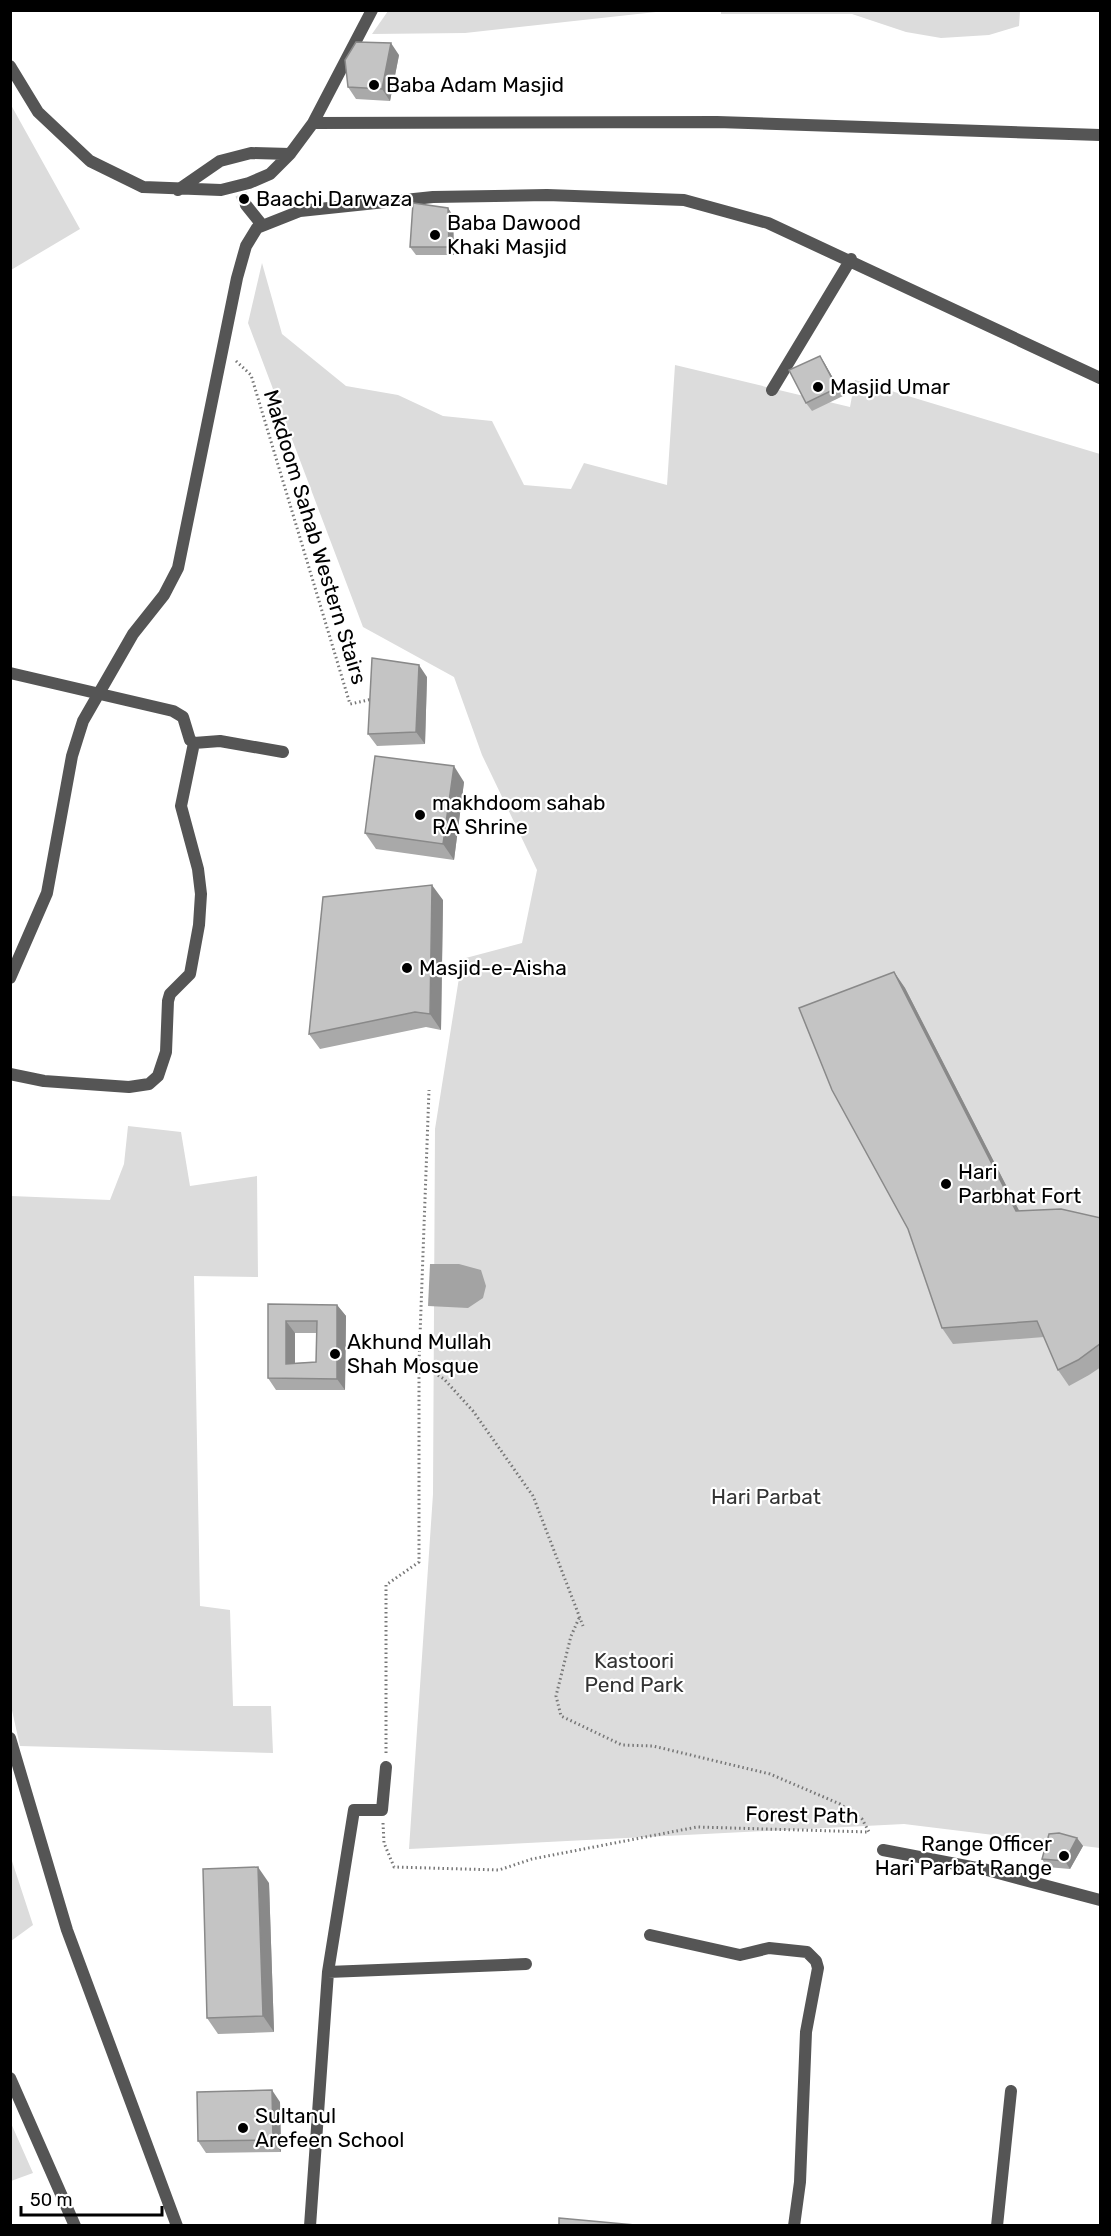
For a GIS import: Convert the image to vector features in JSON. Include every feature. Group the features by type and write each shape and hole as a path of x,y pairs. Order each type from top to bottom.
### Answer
{"street":[{"path":"242,195 270,174 290,154 313,123 372,10"},
{"path":"10,66 38,112 90,161 142,187 221,190 242,195 262,225"},
{"path":"313,123 717,122 1101,135"},
{"path":"178,190 220,161 250,153 290,154"},
{"path":"10,978 46,893 72,756 83,721 97,693 133,634 164,595 178,568 246,246 257,228 262,225 300,211 433,197 547,195 684,200 768,223 851,259 1101,378"},
{"path":"772,390 851,259"},
{"path":"10,673 179,713 186,722 190,740 194,743 220,741 283,752"},
{"path":"10,1074 44,1081 129,1087 149,1084 158,1076 166,1052 168,1001 170,994 190,974 199,925 201,894 198,869 181,806 194,743"},
{"path":"10,1738 67,1930 177,2226"},
{"path":"310,2226 328,1972 354,1810 382,1810 386,1767"},
{"path":"884,1850 987,1870 1101,1900"},
{"path":"650,1935 740,1955 769,1948 807,1953 816,1961 818,1968 803,2065 800,2182 794,2226"},
{"path":"328,1972 526,1964"},
{"path":"10,2078 75,2226"},
{"path":"997,2226 1011,2091"}],"path":[{"name":"Makdoom Sahab Western Stairs","path":"224,348 250,375 350,704 374,699 376,708"},
{"path":"386,1767 386,1586 419,1562 419,1363 429,1090"},
{"path":"419,1363 444,1379 473,1411 532,1496 583,1626"},
{"name":"Forest Path","path":"382,1810 384,1843 394,1867 499,1870 532,1859 697,1827 869,1832 862,1819 840,1804 770,1774 653,1746 622,1745 561,1716 556,1696 571,1635 580,1616"}],"green space":[{"path":"721,10 1020,11 1019,26 989,35 941,38 906,32 852,14 721,14"},
{"path":"388,11 665,11 465,33 372,34"},
{"path":"11,105 80,229 10,270"},
{"name":"Hari Parbat","path":"262,263 282,334 346,386 398,395 443,416 492,421 524,485 571,489 584,463 667,485 675,365 850,407 855,380 1100,454 1100,1848 904,1824 409,1849 433,1494 435,1129 462,959 522,943 537,870 482,755 454,677 363,627 248,323"},
{"path":"128,1126 181,1132 190,1186 257,1176 258,1277 194,1276 200,1606 230,1610 233,1706 271,1706 273,1753 20,1746 11,1706 11,1196 110,1200 124,1164"},
{"path":"11,1858 33,1925 10,1941"},
{"path":"10,2121 33,2173 11,2181 10,2181"}],"shaded area":[{"path":"430,1264 459,1264 481,1270 486,1286 483,1298 468,1308 428,1306"}],"building":[{"path":"356,42 391,43 382,89 348,87 345,60"},
{"name":"Baba Dawood Khaki Masjid","path":"413,203 448,208 449,247 410,247"},
{"name":"Masjid Umar","path":"820,356 837,388 806,403 789,370"},
{"path":"372,658 419,665 416,732 368,734"},
{"name":"makhdoom sahab RA Shrine","path":"375,756 454,766 443,844 365,833"},
{"path":"432,885 430,1014 415,1012 309,1034 323,897"},
{"name":"Hari Parbhat Fort","path":"894,972 1016,1211 1061,1209 1101,1218 1101,1343 1078,1360 1058,1370 1037,1321 942,1328 908,1229 832,1090 799,1008"},
{"path":"268,1304 337,1305 337,1379 268,1378","holes":["286,1321 317,1321 316,1362 286,1364"]},
{"path":"1059,1833 1077,1838 1065,1861 1042,1859 1049,1834"},
{"path":"258,1867 263,2016 207,2018 203,1869"},
{"name":"Sultanul Arefeen School","path":"272,2090 273,2140 198,2141 197,2092"},
{"path":"559,2218 646,2226 559,2226"}],"tunnel":[{"path":"241,194 246,205"}],"place":[{"name":"Baba Adam Masjid","path":"374,85"},
{"name":"Baachi Darwaza","path":"244,199"},
{"name":"Baba Dawood Khaki Masjid","path":"435,235"},
{"name":"Masjid Umar","path":"818,387"},
{"name":"makhdoom sahab RA Shrine","path":"420,815"},
{"name":"Masjid-e-Aisha","path":"407,968"},
{"name":"Hari Parbhat Fort","path":"946,1184"},
{"name":"Akhund Mullah Shah Mosque","path":"335,1354"},
{"name":"Range Officer Hari Parbat Range","path":"1064,1856"},
{"name":"Sultanul Arefeen School","path":"243,2128"}],"park label":[{"name":"Kastoori Pend Park","path":"634,1673"}]}
